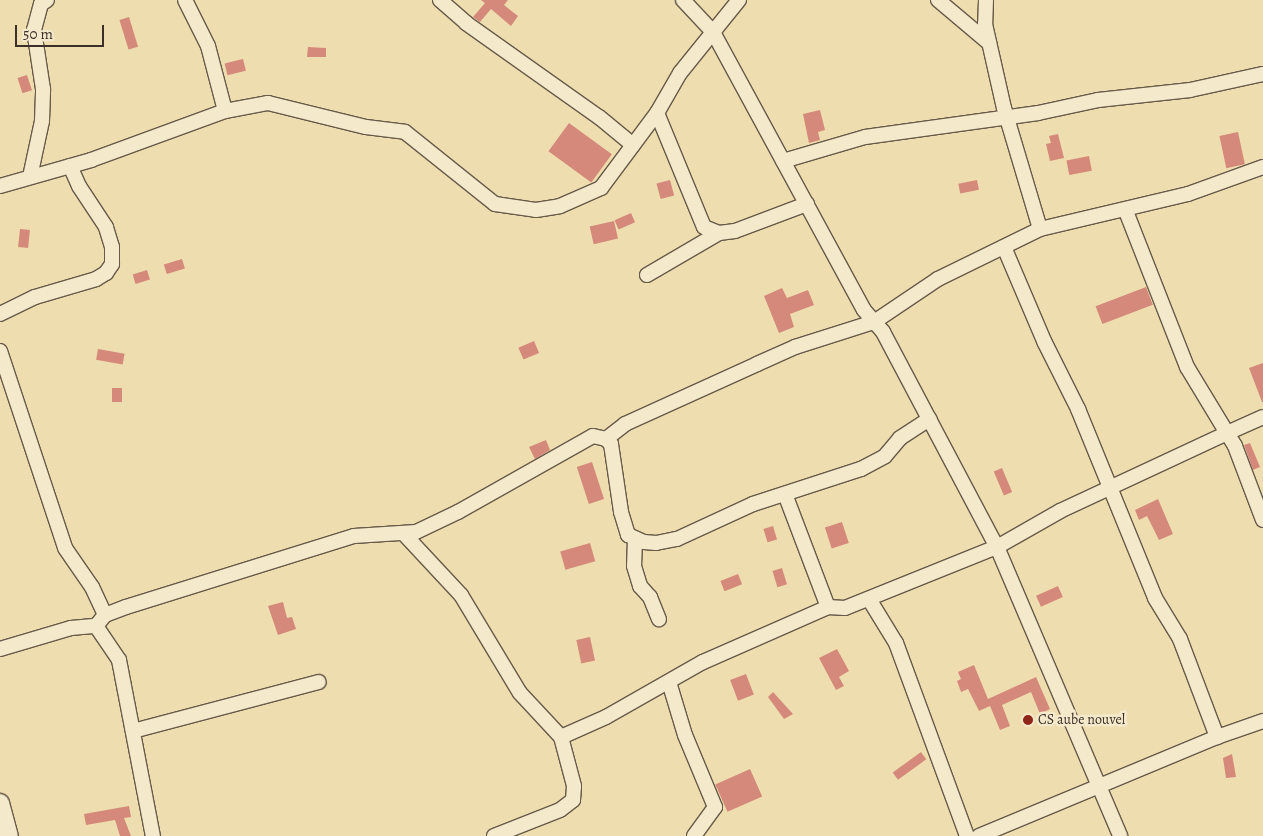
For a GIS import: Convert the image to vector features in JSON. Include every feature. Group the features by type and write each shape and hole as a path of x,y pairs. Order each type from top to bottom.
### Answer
{"street":[{"path":"30,177 42,120 43,89 34,30 41,4 47,0"},
{"path":"185,0 208,46 225,111"},
{"path":"440,0 466,23 599,117 633,145"},
{"path":"683,0 713,32 807,204 874,322 883,332 997,547 1101,787 1120,836"},
{"path":"0,186 70,166 225,111 268,103 366,127 404,132 495,204 516,209 560,206 586,197 601,188 657,113 680,73 739,0"},
{"path":"938,0 990,44"},
{"path":"986,0 983,9 990,44 1008,117 1040,229"},
{"path":"783,161 865,137 1008,117 1098,100 1190,90 1263,74"},
{"path":"657,113 699,219 704,227 719,233 735,232 807,204"},
{"path":"0,314 34,297 96,279 106,273 112,264 112,247 106,227 79,186 70,166"},
{"path":"0,649 72,628 96,626 105,615 354,536 405,535 458,512 593,436 606,438 650,412 795,347 874,322 938,279 1040,229 1126,211 1188,194 1263,167"},
{"path":"1126,211 1187,367 1235,446 1263,520"},
{"path":"647,275 719,233"},
{"path":"1004,247 1045,343 1078,409 1108,487 1126,521 1160,606 1180,639 1216,737"},
{"path":"0,351 65,548 92,587 105,615"},
{"path":"561,737 606,717 703,662 828,606 845,608 997,547 1108,487 1164,465 1263,417"},
{"path":"606,438 614,456 624,528 635,539 656,543 677,539 752,504 860,468 885,456 900,438 929,419"},
{"path":"785,494 828,606"},
{"path":"405,535 461,595 520,693 561,737 574,786 573,800 560,810 494,836"},
{"path":"635,539 634,566 638,579 659,619"},
{"path":"869,599 896,644 968,836"},
{"path":"96,626 118,660 153,836"},
{"path":"133,731 319,682"},
{"path":"669,682 685,735 715,807 694,836"},
{"path":"979,836 1030,813 1101,787 1216,737 1263,721"},
{"path":"0,803 9,836"}],"building":[{"path":"481,0 508,0 504,5 518,16 511,26 491,9 480,22 473,17 485,3"},
{"path":"129,17 138,47 129,50 119,20"},
{"path":"308,47 326,48 326,57 307,57"},
{"path":"243,59 246,71 227,75 225,64"},
{"path":"27,75 32,90 22,93 17,78"},
{"path":"820,110 825,130 818,132 820,140 809,143 803,114"},
{"path":"569,123 612,154 591,182 548,151"},
{"path":"1238,132 1245,164 1226,168 1219,136"},
{"path":"1058,134 1064,158 1050,161 1046,144 1051,143 1049,136"},
{"path":"1089,156 1092,171 1069,175 1066,160"},
{"path":"670,180 674,195 661,199 656,184"},
{"path":"977,180 979,190 960,193 958,184"},
{"path":"631,213 635,222 619,229 615,220"},
{"path":"614,221 618,239 594,244 590,227"},
{"path":"20,229 30,230 28,248 18,247"},
{"path":"182,259 185,269 167,274 164,265"},
{"path":"147,270 150,280 136,284 133,274"},
{"path":"1146,287 1153,305 1102,324 1096,306"},
{"path":"782,288 787,298 808,290 814,305 790,314 794,327 779,333 764,296"},
{"path":"534,341 539,353 523,360 518,348"},
{"path":"98,349 125,354 123,365 96,360"},
{"path":"1263,363 1263,402 1262,402 1249,368"},
{"path":"112,388 122,388 122,402 112,402"},
{"path":"546,440 550,450 535,459 529,447"},
{"path":"1250,443 1260,467 1253,470 1244,445"},
{"path":"592,462 604,499 589,504 577,467"},
{"path":"1002,468 1012,492 1004,495 994,472"},
{"path":"1158,499 1173,534 1159,540 1147,516 1139,520 1135,510"},
{"path":"842,522 849,543 832,548 825,528"},
{"path":"773,526 777,539 768,542 763,529"},
{"path":"590,543 595,561 565,570 560,552"},
{"path":"782,568 787,584 777,587 772,571"},
{"path":"738,574 742,584 725,591 720,581"},
{"path":"1058,586 1063,597 1041,607 1036,596"},
{"path":"283,602 287,618 292,617 296,629 278,635 268,606"},
{"path":"590,637 595,660 581,663 576,640"},
{"path":"837,649 849,671 839,677 844,686 836,690 819,658"},
{"path":"974,665 988,699 1036,677 1050,709 1040,714 1031,692 1002,705 1010,726 1000,730 990,706 979,711 968,689 961,692 957,681 961,679 958,672"},
{"path":"746,674 754,695 738,701 730,680"},
{"path":"773,692 793,714 784,719 768,697"},
{"path":"921,752 926,759 898,780 893,773"},
{"path":"1232,754 1236,777 1226,778 1223,758"},
{"path":"750,769 762,796 727,812 715,784"},
{"path":"129,806 131,817 124,818 131,836 120,836 115,820 86,825 84,814"}],"place":[{"name":"CS aube nouvel","path":"1028,720"}]}
